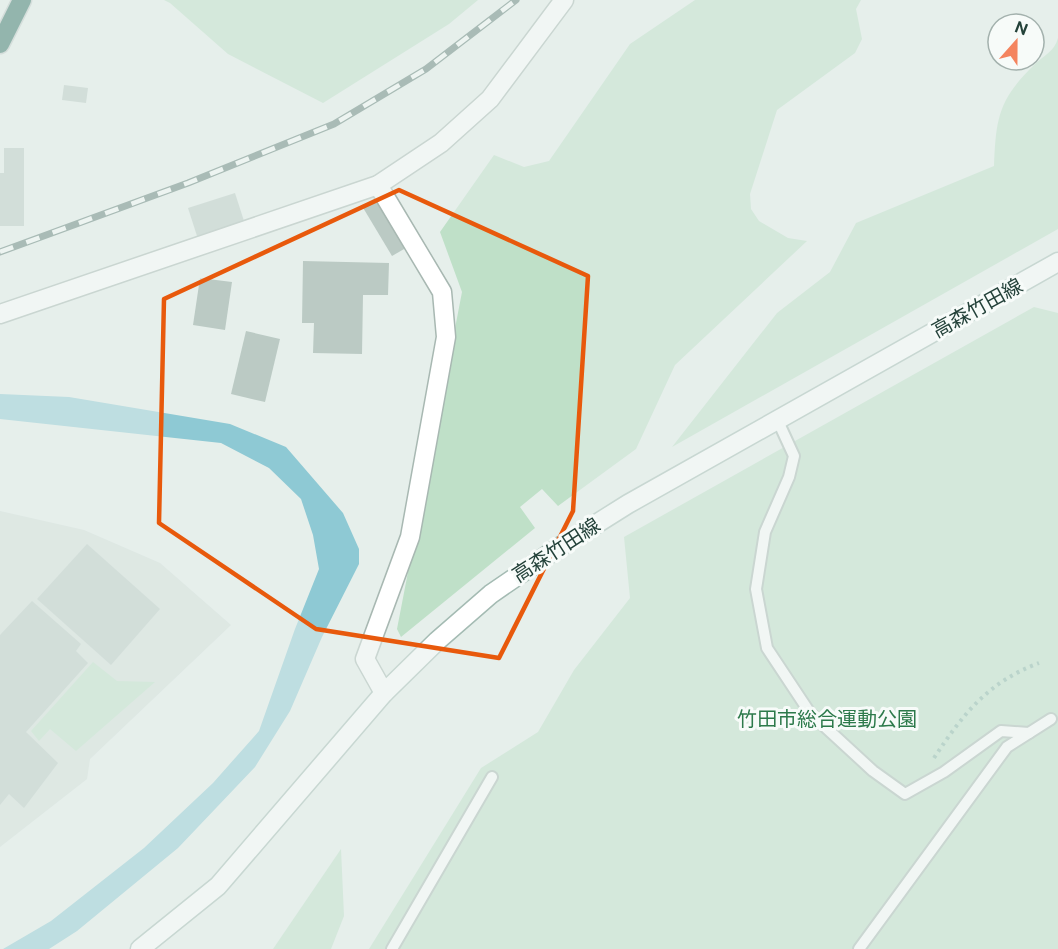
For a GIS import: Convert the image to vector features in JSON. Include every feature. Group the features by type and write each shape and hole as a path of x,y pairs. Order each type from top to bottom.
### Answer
{"highway":[{"path":"0,44 22,0"}],"street":[{"path":"0,314 378,185 441,143 490,99 564,0"},
{"path":"378,185 442,292 446,337 410,537 364,660 384,693"},
{"name":"高森竹田線","path":"140,949 218,886 384,693 437,641 491,594 628,504 1058,262"}],"lane":[{"path":"777,419 794,456 789,477 765,532 756,589 767,648 810,713 873,771 905,795 944,772 1001,731 1029,733"},
{"path":"859,949 1007,747 1051,719"},
{"path":"392,949 492,777"}],"path":[{"path":"934,758 963,716 989,690 1022,669 1039,663"}],"highlighted area":[{"path":"399,190 588,276 573,511 499,658 316,629 159,523 164,299"}],"shaded area":[{"path":"0,511 84,530 160,563 231,625 90,759 87,779 0,847"}],"green space":[{"path":"164,0 478,0 449,24 323,103 228,54"},
{"path":"695,0 861,0 856,9 862,39 855,53 777,110 750,194 751,209 759,221 788,238 807,241 675,365 636,449 558,506 542,489 520,507 535,528 401,637 397,629 462,292 440,232 494,155 524,167 549,161 630,44"},
{"path":"1058,38 1058,229 672,447 777,313 830,272 856,223 994,166 998,123 1006,100 1027,72 1046,72 1046,54"},
{"name":"竹田市総合運動公園","path":"1034,307 1058,313 1058,949 369,949 481,768 538,732 574,670 630,598 624,537"},
{"path":"93,662 117,681 155,682 76,751 50,729 39,741 31,731"},
{"path":"341,849 344,916 331,949 273,949"}],"water":[{"path":"0,394 69,397 230,424 286,447 343,513 359,549 359,564 322,637 290,711 255,767 178,848 77,931 49,949 3,949 51,921 144,848 213,783 259,731 319,569 313,535 301,499 269,468 221,443 0,419"}],"building":[{"path":"64,85 88,88 86,103 62,100"},
{"path":"4,148 24,148 24,226 0,226 0,173 4,173"},
{"path":"235,193 244,221 197,236 188,208"},
{"path":"380,195 411,245 392,256 362,206"},
{"path":"303,261 389,263 388,295 363,295 362,354 313,353 314,323 302,323"},
{"path":"200,278 232,282 225,330 193,325"},
{"path":"246,331 280,339 265,402 231,394"},
{"path":"87,544 160,609 111,665 37,599"},
{"path":"32,601 81,644 76,651 88,663 26,732 58,763 24,808 9,794 0,805 0,635"}],"railway":[{"path":"0,252 188,183 334,124 426,69 516,0"}]}
